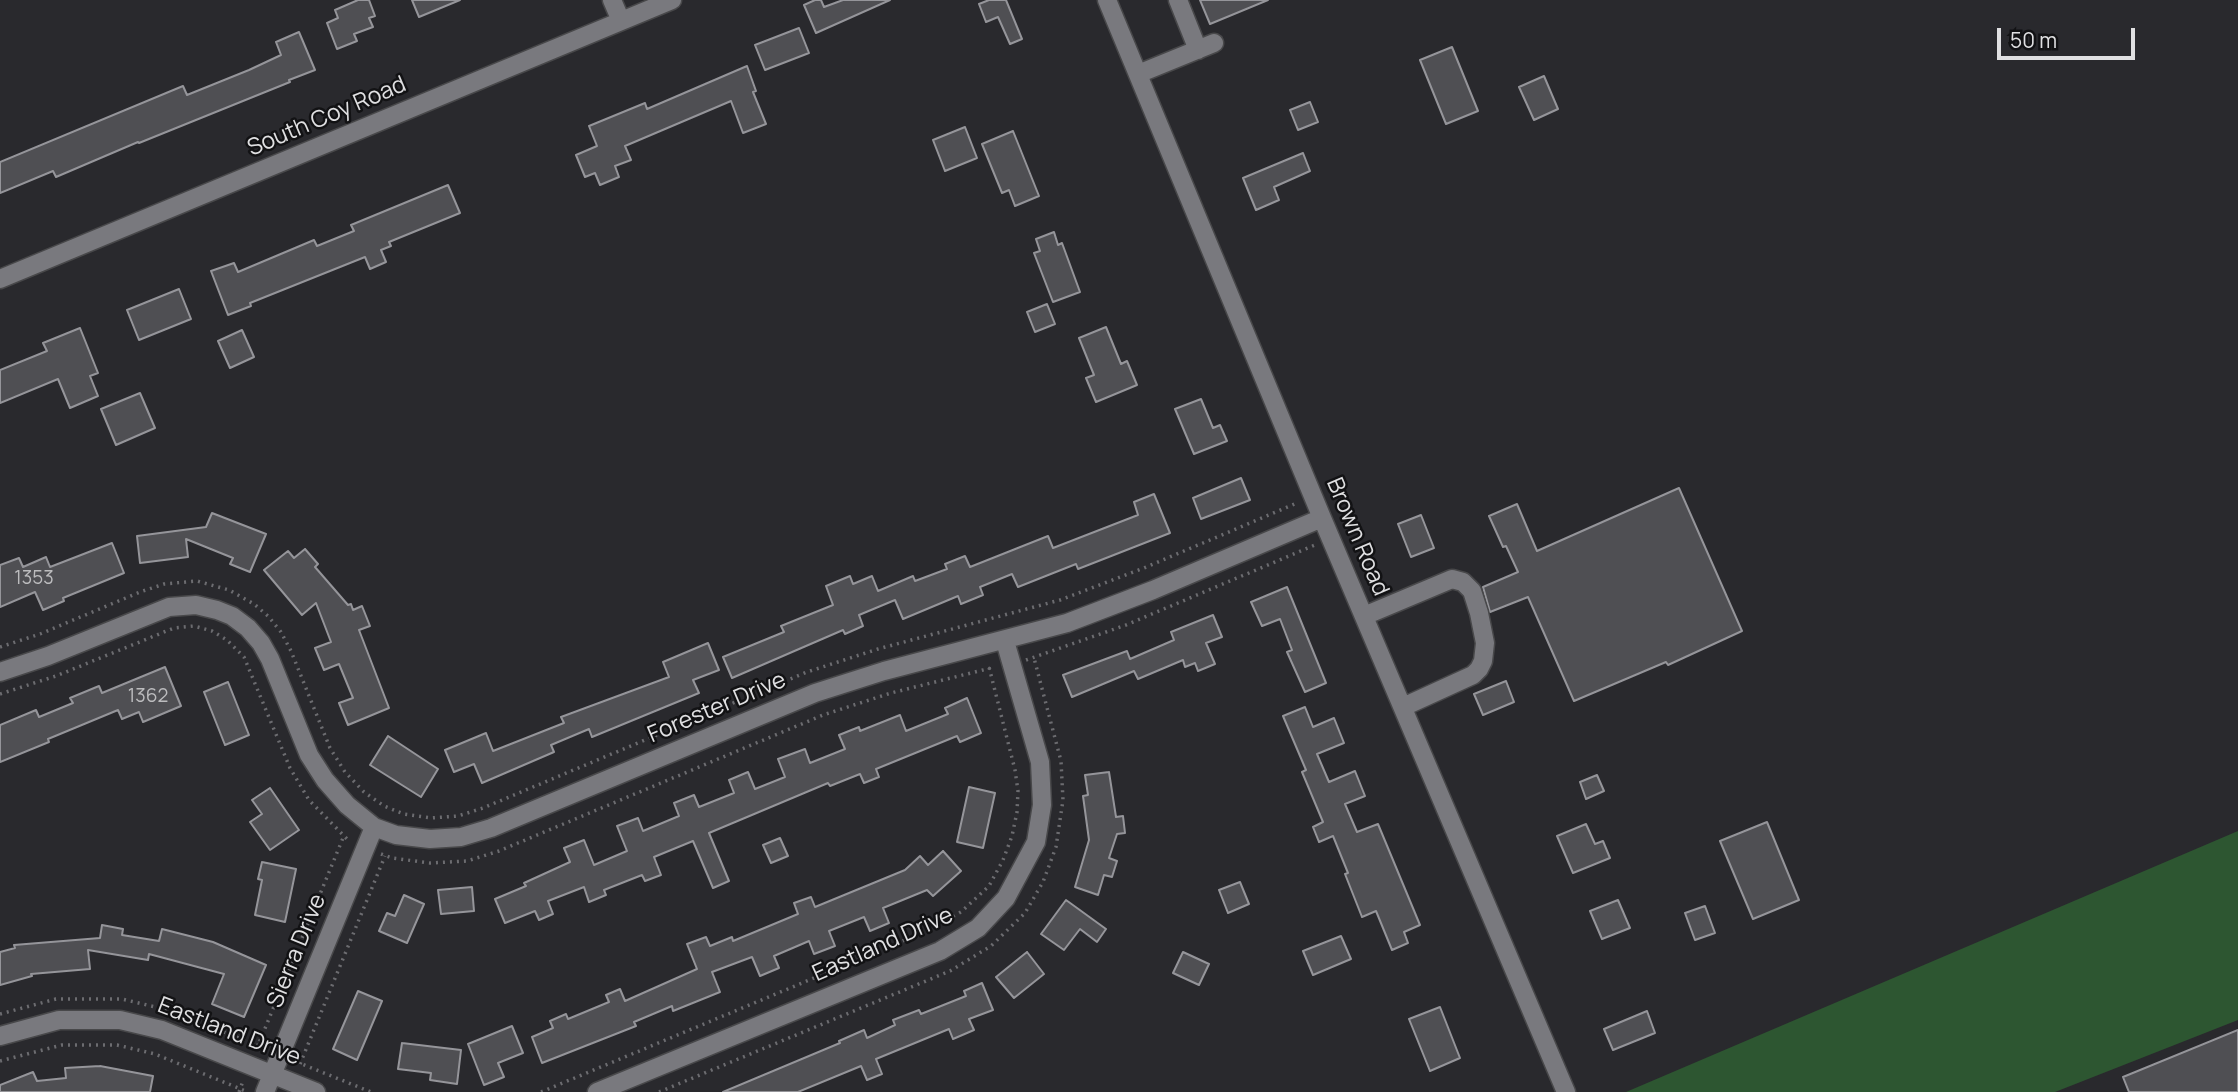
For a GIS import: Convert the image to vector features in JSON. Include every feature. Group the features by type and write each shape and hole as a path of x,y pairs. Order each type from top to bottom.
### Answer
{"street":[{"path":"612,0 621,21"},
{"name":"South Coy Road","path":"0,279 672,0"},
{"name":"Brown Road","path":"1107,0 1322,518 1566,1092"},
{"path":"1138,74 1206,46 1178,0"},
{"name":"Forester Drive","path":"0,671 48,656 169,607 196,605 232,616 248,628 261,643 309,755 325,780 347,805 374,827 396,835 419,838 461,837 491,828 815,693 884,671 1067,623 1322,518"},
{"path":"1364,616 1452,579 1463,582 1472,591 1485,643 1479,669 1473,675 1402,707"},
{"name":"Eastland Drive","path":"597,1092 940,951 978,928 1006,898 1036,842 1042,805 1040,762 1004,641"},
{"name":"Sierra Drive","path":"265,1092 374,827"},
{"name":"Eastland Drive","path":"0,1035 59,1020 120,1020 162,1030 316,1092"}],"path":[{"path":"0,647 40,634 164,584 197,581 229,590 268,615 281,632 291,650 330,748 345,772 364,792 384,806 404,814 431,818 458,816 807,672 878,649 1060,600 1301,502"},
{"path":"0,694 56,676 174,628 194,626 212,631 227,640 244,657 290,768 309,800 353,845 386,856 429,863 467,861 823,715 891,693 1034,657 1126,625 1319,543"},
{"path":"659,1092 950,971 991,946 1025,913 1043,882 1056,847 1063,800 1061,761 1029,634"},
{"path":"541,1092 929,930 961,912 989,886 1012,836 1018,792 989,667"},
{"path":"254,1055 343,838"},
{"path":"293,1083 386,856"},
{"path":"0,1061 62,1045 117,1045 155,1054 248,1092"},
{"path":"239,1092 246,1076"}],"green space":[{"path":"2238,831 2238,1020 2055,1092 1626,1092"}],"building":[{"path":"358,0 369,0 375,16 369,18 373,27 354,34 357,41 337,49 327,23 338,18 335,10"},
{"path":"412,0 460,0 419,17"},
{"path":"821,0 824,7 843,0 890,0 816,33 804,5"},
{"path":"989,0 1006,0 1022,39 1010,44 998,17 986,22 979,4"},
{"path":"1200,0 1268,0 1210,24"},
{"path":"799,28 809,53 765,70 755,45"},
{"path":"299,32 315,70 56,177 53,171 0,193 0,162 183,86 187,95 249,70 281,55 276,42"},
{"path":"1452,47 1478,111 1446,124 1420,60"},
{"path":"747,66 756,91 753,92 766,124 743,133 731,101 625,146 631,160 615,166 619,177 600,185 595,173 585,177 576,155 597,146 589,126 645,103 647,109"},
{"path":"1544,76 1558,109 1534,120 1519,87"},
{"path":"1310,102 1318,122 1298,130 1290,110"},
{"path":"965,127 977,158 945,171 933,140"},
{"path":"1013,131 1039,196 1015,206 1009,190 1002,193 982,144"},
{"path":"1303,153 1310,171 1274,187 1279,200 1256,210 1243,178"},
{"path":"448,185 460,213 389,242 391,246 381,250 386,262 370,269 365,257 250,303 251,306 228,315 211,271 234,263 238,272 314,240 317,246 354,231 351,225"},
{"path":"1054,232 1058,245 1062,243 1080,292 1053,302 1034,253 1040,251 1036,239"},
{"path":"179,289 191,319 139,340 127,310"},
{"path":"1047,304 1055,324 1035,332 1027,312"},
{"path":"1106,327 1121,364 1127,361 1137,385 1096,402 1086,378 1094,375 1079,338"},
{"path":"80,328 98,373 90,376 98,396 70,408 58,379 0,403 0,370 47,351 43,343"},
{"path":"242,330 254,357 230,368 218,341"},
{"path":"140,393 155,428 116,445 101,409"},
{"path":"1201,399 1213,428 1220,425 1227,441 1194,454 1175,409"},
{"path":"1241,478 1250,500 1201,519 1193,498"},
{"path":"1679,488 1742,631 1668,665 1666,662 1574,701 1528,597 1490,612 1483,587 1518,572 1489,516 1517,504 1537,551"},
{"path":"1154,494 1170,533 1078,569 1076,564 1018,587 1012,574 980,587 983,595 961,604 958,596 903,619 895,600 859,615 863,626 845,634 843,630 732,678 723,657 784,632 781,626 833,605 826,586 850,576 853,584 872,576 878,591 913,576 915,581 947,569 945,564 965,556 970,567 1048,536 1053,548 1138,515 1134,502"},
{"path":"212,513 266,534 250,572 230,564 233,558 186,539 188,557 140,563 137,536 206,527"},
{"path":"1421,515 1434,548 1411,557 1398,524"},
{"path":"112,543 124,573 63,598 64,601 43,610 35,592 0,607 0,565 19,558 23,567 46,557 50,567"},
{"path":"305,549 318,564 315,567 348,605 351,604 353,610 362,606 370,626 359,630 389,708 348,725 339,703 353,698 339,664 324,670 315,648 331,642 316,603 302,615 264,570 288,551 294,558"},
{"path":"1287,587 1326,683 1305,692 1287,652 1292,650 1280,619 1262,626 1251,602"},
{"path":"1213,615 1222,637 1206,643 1215,664 1198,671 1195,663 1185,667 1183,660 1138,679 1134,671 1072,697 1063,675 1127,651 1130,659 1174,640 1171,632"},
{"path":"708,643 719,670 693,680 699,693 592,737 589,729 551,745 554,752 482,783 474,764 454,772 445,750 486,733 493,751 564,723 561,717 669,677 663,662"},
{"path":"165,667 181,706 143,722 139,712 122,719 118,710 0,762 0,725 36,710 39,717 73,703 70,698 99,686 102,693"},
{"path":"1506,681 1514,702 1483,715 1474,694"},
{"path":"228,682 249,735 225,745 204,692"},
{"path":"967,698 981,733 960,742 957,736 876,769 879,777 864,783 860,774 830,786 828,783 709,833 729,881 713,888 693,841 654,857 661,875 645,881 642,875 604,890 606,895 589,902 584,887 548,901 553,914 539,920 535,911 505,923 495,899 570,862 564,848 584,840 594,865 627,851 617,826 638,818 643,831 679,816 674,803 694,795 699,807 734,793 729,780 748,772 755,789 785,777 778,759 805,749 810,763 845,749 839,735 859,727 860,731 900,715 906,731 948,714 945,708"},
{"path":"1305,707 1313,727 1334,718 1344,743 1317,754 1329,782 1355,771 1365,796 1345,804 1357,832 1378,824 1420,925 1404,932 1408,943 1392,950 1376,911 1362,917 1333,836 1319,842 1313,827 1323,822 1302,772 1306,770 1283,716"},
{"path":"388,736 438,769 421,797 370,765"},
{"path":"1109,772 1116,817 1123,816 1125,833 1117,834 1109,858 1117,861 1112,877 1104,875 1098,895 1075,887 1089,840 1083,796 1088,795 1085,775"},
{"path":"1597,775 1604,791 1586,799 1580,782"},
{"path":"969,787 995,793 983,848 957,842"},
{"path":"270,788 299,830 270,850 250,822 262,814 252,800"},
{"path":"1767,822 1799,900 1753,919 1720,841"},
{"path":"1586,824 1595,844 1603,841 1610,858 1573,873 1557,836"},
{"path":"780,838 788,856 771,863 763,845"},
{"path":"943,851 961,871 933,896 927,890 883,908 889,923 870,931 864,917 829,931 835,946 814,954 809,941 774,956 779,968 760,976 752,957 712,972 720,992 673,1011 672,1006 634,1022 636,1026 542,1063 532,1037 553,1028 550,1021 566,1014 568,1019 609,1002 606,995 620,989 625,1001 697,969 687,944 706,937 710,946 732,937 733,941 798,914 794,903 811,897 815,907 905,870 920,856 928,865"},
{"path":"262,862 296,869 285,922 255,915 262,880 258,879"},
{"path":"1240,882 1249,904 1228,913 1219,890"},
{"path":"472,887 474,911 441,914 438,890"},
{"path":"404,895 424,904 407,943 379,931 387,913 395,916"},
{"path":"1066,900 1106,929 1097,942 1080,929 1064,950 1041,934"},
{"path":"1618,900 1630,928 1602,939 1590,911"},
{"path":"1705,906 1715,933 1695,940 1685,913"},
{"path":"102,925 123,929 122,935 159,941 162,929 213,942 266,965 244,1017 212,1004 224,974 149,954 148,960 88,950 90,969 31,974 32,976 0,985 0,952 15,948 14,945 100,938"},
{"path":"1341,936 1351,959 1313,975 1303,951"},
{"path":"1027,952 1044,974 1014,998 996,977"},
{"path":"1183,952 1209,964 1199,985 1173,973"},
{"path":"982,983 993,1010 969,1019 974,1030 953,1039 949,1029 876,1059 882,1074 867,1080 861,1066 798,1092 723,1092 840,1043 839,1041 864,1030 867,1038 895,1025 893,1020 919,1010 921,1014 966,996 964,991"},
{"path":"358,991 382,1001 357,1060 333,1049"},
{"path":"1440,1007 1460,1058 1430,1071 1409,1019"},
{"path":"1647,1011 1655,1033 1613,1050 1604,1029"},
{"path":"512,1026 523,1053 498,1063 504,1077 484,1085 468,1044"},
{"path":"2238,1030 2238,1092 2129,1092 2123,1077"},
{"path":"402,1043 461,1050 457,1084 430,1080 431,1073 398,1069"},
{"path":"100,1066 153,1076 150,1092 0,1092 0,1085 33,1072 37,1081 66,1078 65,1068"}]}
